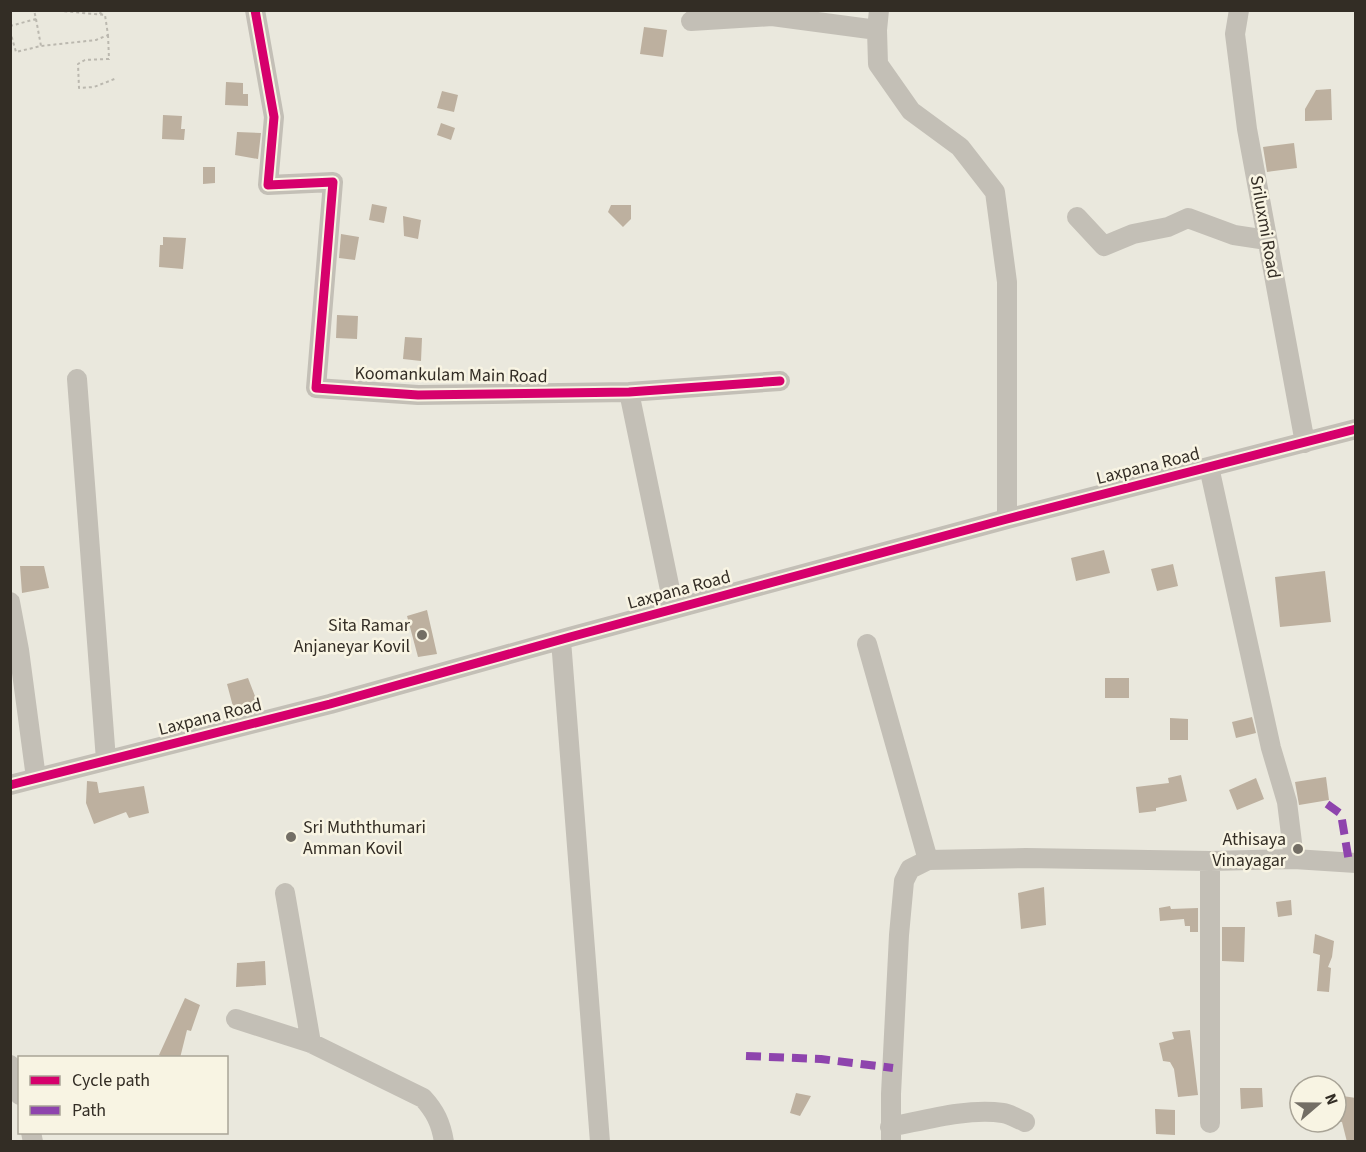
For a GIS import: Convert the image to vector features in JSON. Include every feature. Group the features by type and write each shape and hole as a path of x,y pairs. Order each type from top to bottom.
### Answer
{"street":[{"name":"Koomankulam Main Road","path":"255,10 274,117 268,185 333,182 316,388 418,395 629,392 780,381"},
{"name":"Sriluxmi Road","path":"1239,10 1235,34 1247,129 1305,443"},
{"path":"691,21 772,13 878,20 878,64 911,111 960,147 995,192 1007,282 1007,519"},
{"path":"1077,217 1104,246 1133,234 1168,226 1188,218 1234,235 1267,240"},
{"path":"77,379 106,760"},
{"path":"629,392 674,609"},
{"name":"Laxpana Road","path":"10,785 330,704 1007,519 1356,429"},
{"path":"1209,467 1271,748 1287,802 1294,859"},
{"path":"10,602 15,650 36,778"},
{"path":"561,640 600,1142"},
{"path":"867,644 928,860"},
{"path":"1025,1122 1005,1113 959,1114 891,1134 899,935 904,881 909,869 928,860 1026,858 1210,861 1294,859 1356,863"},
{"path":"1210,861 1210,1123"},
{"path":"285,893 311,1043"},
{"path":"236,1019 311,1043 423,1098 434,1110 444,1142"},
{"path":"10,1065 18,1089"}],"path":[{"path":"34,10 41,46"},
{"path":"51,10 105,15"},
{"path":"94,10 105,15"},
{"path":"105,15 109,59 85,60 78,64 80,88 94,87 117,78"},
{"path":"10,26 36,19"},
{"path":"10,31 16,52 41,46 96,40 108,35"}],"building":[{"path":"644,27 667,30 663,57 640,54"},
{"path":"226,82 243,83 243,94 248,94 248,106 225,105"},
{"path":"1331,89 1332,120 1305,121 1305,109 1316,90"},
{"path":"442,91 458,95 454,112 437,108"},
{"path":"163,115 182,116 181,129 185,129 184,140 162,139"},
{"path":"441,123 455,128 451,140 437,135"},
{"path":"237,132 261,133 258,159 235,155"},
{"path":"1294,143 1297,168 1267,172 1263,147"},
{"path":"203,167 215,167 215,183 203,184"},
{"path":"372,204 387,207 384,223 369,220"},
{"path":"611,205 631,205 631,219 623,227 608,212"},
{"path":"403,216 421,220 418,239 404,236"},
{"path":"341,234 359,237 355,260 339,258"},
{"path":"163,237 186,238 183,269 159,267 160,245 163,245"},
{"path":"337,315 358,316 357,339 336,338"},
{"path":"405,337 422,338 421,361 403,359"},
{"path":"1104,550 1110,573 1076,581 1071,558"},
{"path":"1173,564 1178,586 1157,591 1151,569"},
{"path":"20,566 44,566 49,588 22,593"},
{"path":"1325,571 1331,622 1280,627 1275,577"},
{"name":"Sita Ramar Anjaneyar Kovil","path":"427,610 437,654 418,657 407,616"},
{"path":"248,678 260,709 235,714 227,684"},
{"path":"1105,678 1129,678 1129,698 1105,698"},
{"path":"1252,717 1256,733 1236,738 1232,722"},
{"path":"1170,718 1188,719 1188,740 1170,740"},
{"path":"1181,775 1187,801 1156,808 1156,811 1139,813 1136,787 1169,783 1168,778"},
{"path":"1326,777 1329,800 1299,805 1295,782"},
{"path":"1256,778 1264,799 1237,810 1229,790"},
{"path":"87,781 97,782 99,793 144,786 149,813 129,818 126,812 94,824 86,803"},
{"path":"1044,887 1046,925 1021,929 1018,893"},
{"path":"1291,900 1292,915 1278,917 1276,902"},
{"path":"1170,906 1171,909 1198,908 1198,932 1190,932 1190,926 1185,926 1184,919 1160,921 1159,908"},
{"path":"1222,927 1245,927 1244,962 1222,961"},
{"path":"1315,934 1334,941 1328,967 1331,968 1329,992 1317,991 1320,955 1313,953"},
{"path":"265,961 266,985 236,987 237,963"},
{"path":"185,998 200,1005 191,1031 187,1030 180,1056 159,1055"},
{"path":"1190,1030 1198,1095 1178,1097 1174,1069 1170,1062 1163,1061 1159,1043 1174,1039 1172,1032"},
{"path":"1240,1088 1262,1088 1263,1107 1241,1109"},
{"path":"796,1093 811,1096 800,1116 790,1113"},
{"path":"1348,1097 1356,1098 1356,1142 1347,1142 1345,1134 1348,1134"},
{"path":"1155,1109 1175,1110 1175,1135 1156,1134"}],"marked path":[{"path":"1327,804 1341,814 1349,862"},
{"path":"746,1056 821,1059 893,1068"}],"cycle path":[{"path":"255,10 274,117 268,185 333,182 316,388 418,395 629,392 780,381"},
{"path":"10,785 330,704 1007,519 1356,429"}],"place":[{"name":"Sita Ramar Anjaneyar Kovil","path":"422,635"},
{"name":"Sri Muththumari Amman Kovil","path":"291,837"},
{"name":"Athisaya Vinayagar","path":"1298,849"}]}
